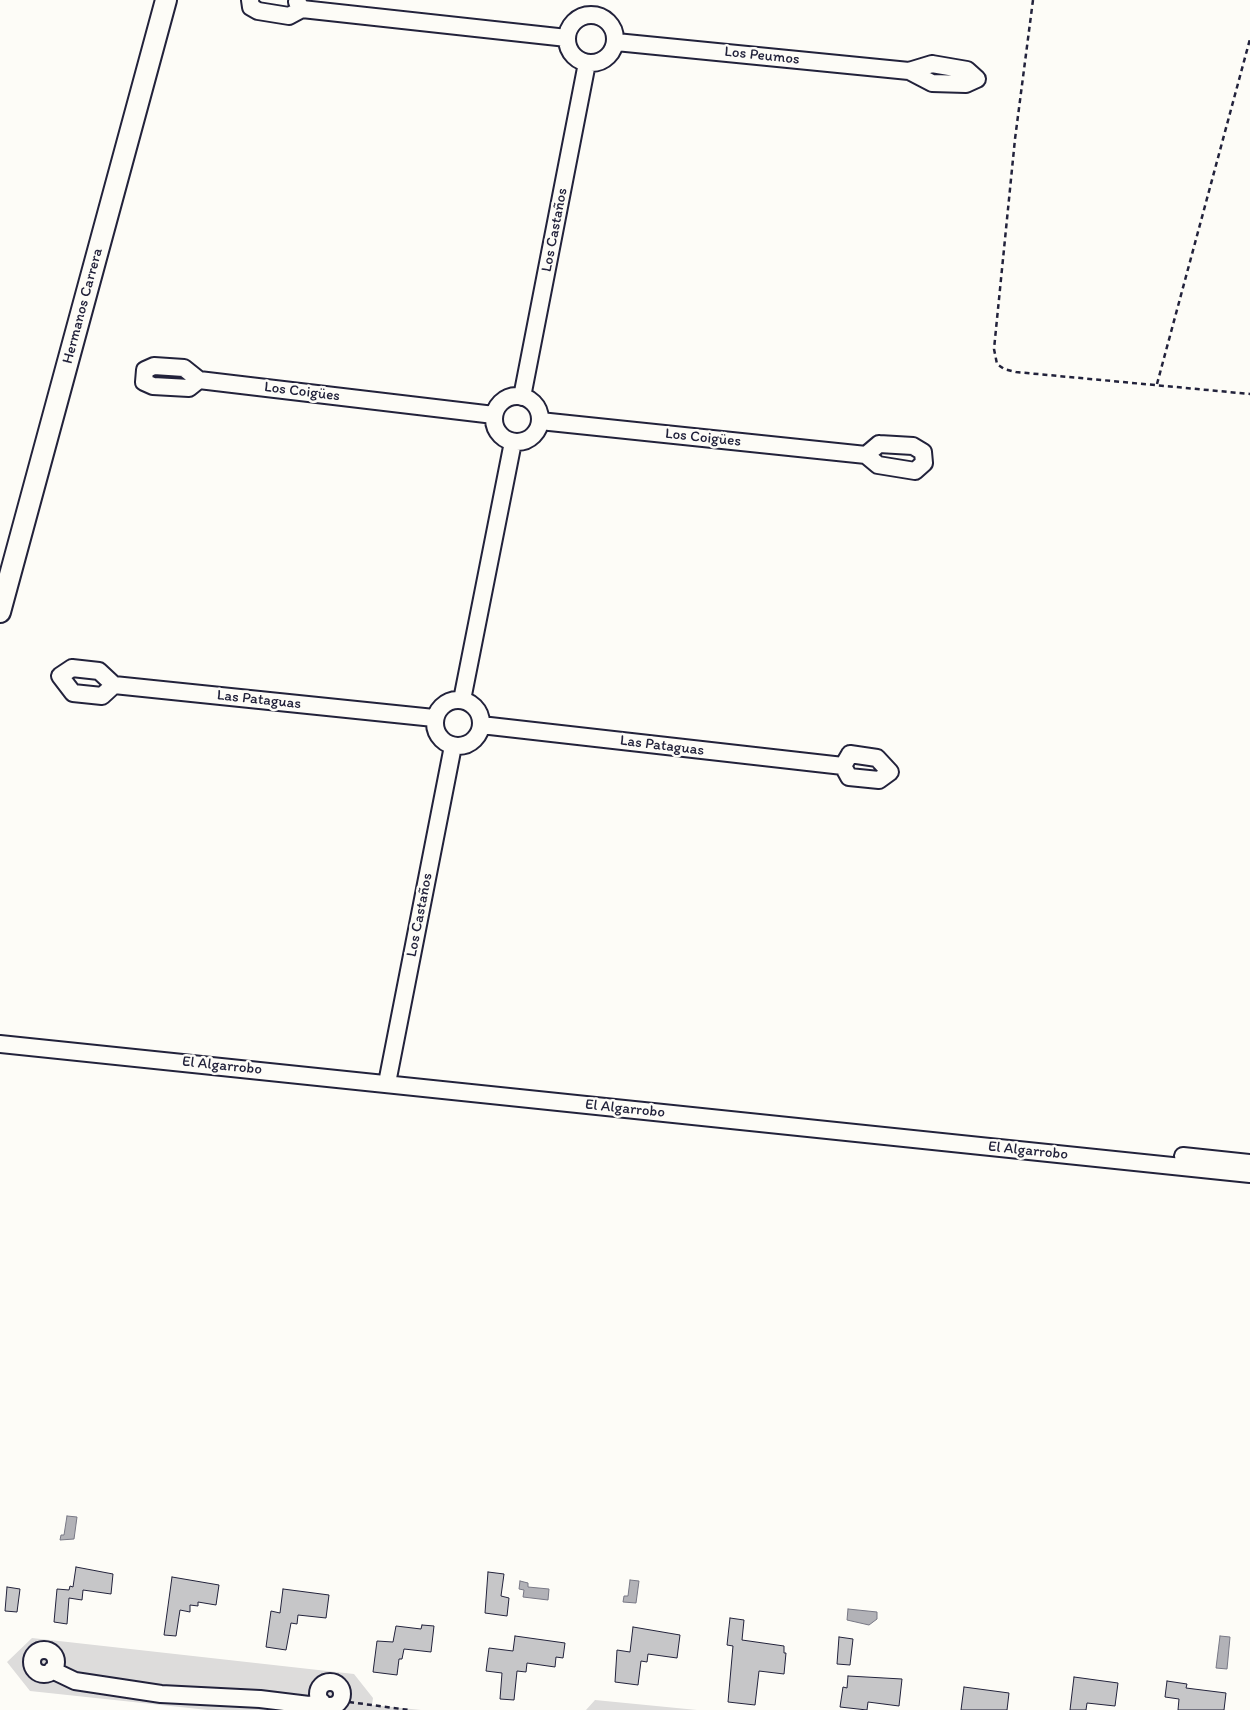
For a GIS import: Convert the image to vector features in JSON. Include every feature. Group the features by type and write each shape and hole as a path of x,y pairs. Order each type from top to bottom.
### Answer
{"street":[{"name":"Hermanos Carrera","path":"0,612 166,0"},
{"path":"250,0 251,7 258,11 289,16 299,5 567,38"},
{"path":"590,15 603,18 609,22 613,28 616,42 606,59 594,64 587,63 572,54 567,38 572,25 583,17 590,15"},
{"name":"Los Peumos","path":"616,42 909,70"},
{"name":"Los Castaños","path":"522,396 587,63"},
{"name":"Los Coigües","path":"199,380 494,415"},
{"path":"522,396 538,408 540,421 531,438 526,441 513,442 502,437 498,432 495,427 494,415 504,400 522,396"},
{"name":"Los Coigües","path":"540,421 866,455"},
{"path":"462,700 513,442"},
{"name":"Las Pataguas","path":"114,685 434,718"},
{"path":"462,700 476,709 481,725 480,731 472,742 466,745 453,746 440,739 436,733 434,718 444,704 462,700"},
{"name":"Las Pataguas","path":"481,725 842,766"},
{"name":"Los Castaños","path":"388,1079 453,746"},
{"name":"El Algarrobo","path":"0,1034 388,1079 1250,1174"},
{"name":"El Algarrobo","path":"0,1044 388,1079 1250,1163"},
{"path":"52,1670 68,1679 106,1687 234,1704 309,1705 322,1702 319,1698 319,1689 322,1685 330,1682 338,1686 341,1698"}],"path":[{"path":"1033,0 1015,139 994,357 1000,366 1016,372 1250,394"},
{"path":"1157,384 1250,39"},
{"path":"341,1698 350,1702 409,1710"}],"shaded area":[{"path":"67,1516 77,1517 74,1539 60,1540 61,1535 64,1535"},
{"path":"630,1580 639,1581 636,1603 623,1602 624,1596 628,1596"},
{"path":"520,1581 528,1583 528,1587 549,1589 548,1600 523,1597 524,1590 519,1589"},
{"path":"848,1609 877,1612 877,1619 869,1625 847,1620"},
{"path":"1220,1636 1230,1637 1227,1669 1216,1668"},
{"path":"32,1638 354,1674 373,1698 372,1705 421,1710 208,1710 30,1691 7,1662"},
{"path":"595,1700 697,1710 586,1710"}],"building":[{"path":"76,1567 113,1574 111,1594 83,1590 82,1600 69,1598 67,1624 54,1622 57,1589 69,1590 70,1586 73,1587"},
{"path":"488,1572 504,1574 501,1596 509,1598 507,1616 485,1613"},
{"path":"172,1577 219,1585 216,1605 198,1602 198,1606 190,1605 190,1612 180,1610 176,1636 164,1635"},
{"path":"7,1587 20,1589 17,1612 5,1611"},
{"path":"283,1589 329,1595 326,1618 298,1615 297,1624 291,1623 286,1650 266,1647 271,1611 280,1613"},
{"path":"730,1618 744,1620 742,1640 784,1646 784,1653 786,1653 784,1674 759,1671 755,1705 728,1702 733,1646 727,1645"},
{"path":"422,1625 434,1626 431,1652 404,1649 402,1659 399,1659 397,1675 373,1672 377,1641 393,1642 396,1626 421,1629"},
{"path":"633,1627 680,1635 677,1658 648,1654 647,1662 641,1661 638,1685 615,1682 617,1650 630,1652"},
{"path":"515,1636 565,1643 563,1658 556,1657 555,1667 527,1663 526,1672 517,1671 514,1700 500,1699 502,1673 486,1671 489,1648 513,1651"},
{"path":"839,1637 853,1639 850,1665 837,1664"},
{"path":"848,1676 902,1679 899,1706 868,1702 867,1710 840,1707 843,1687 847,1688"},
{"path":"1074,1677 1118,1683 1115,1706 1087,1703 1086,1710 1070,1710"},
{"path":"1167,1681 1187,1684 1186,1688 1226,1693 1224,1710 1178,1710 1179,1699 1165,1697"},
{"path":"964,1687 1009,1693 1007,1710 961,1710"}]}
